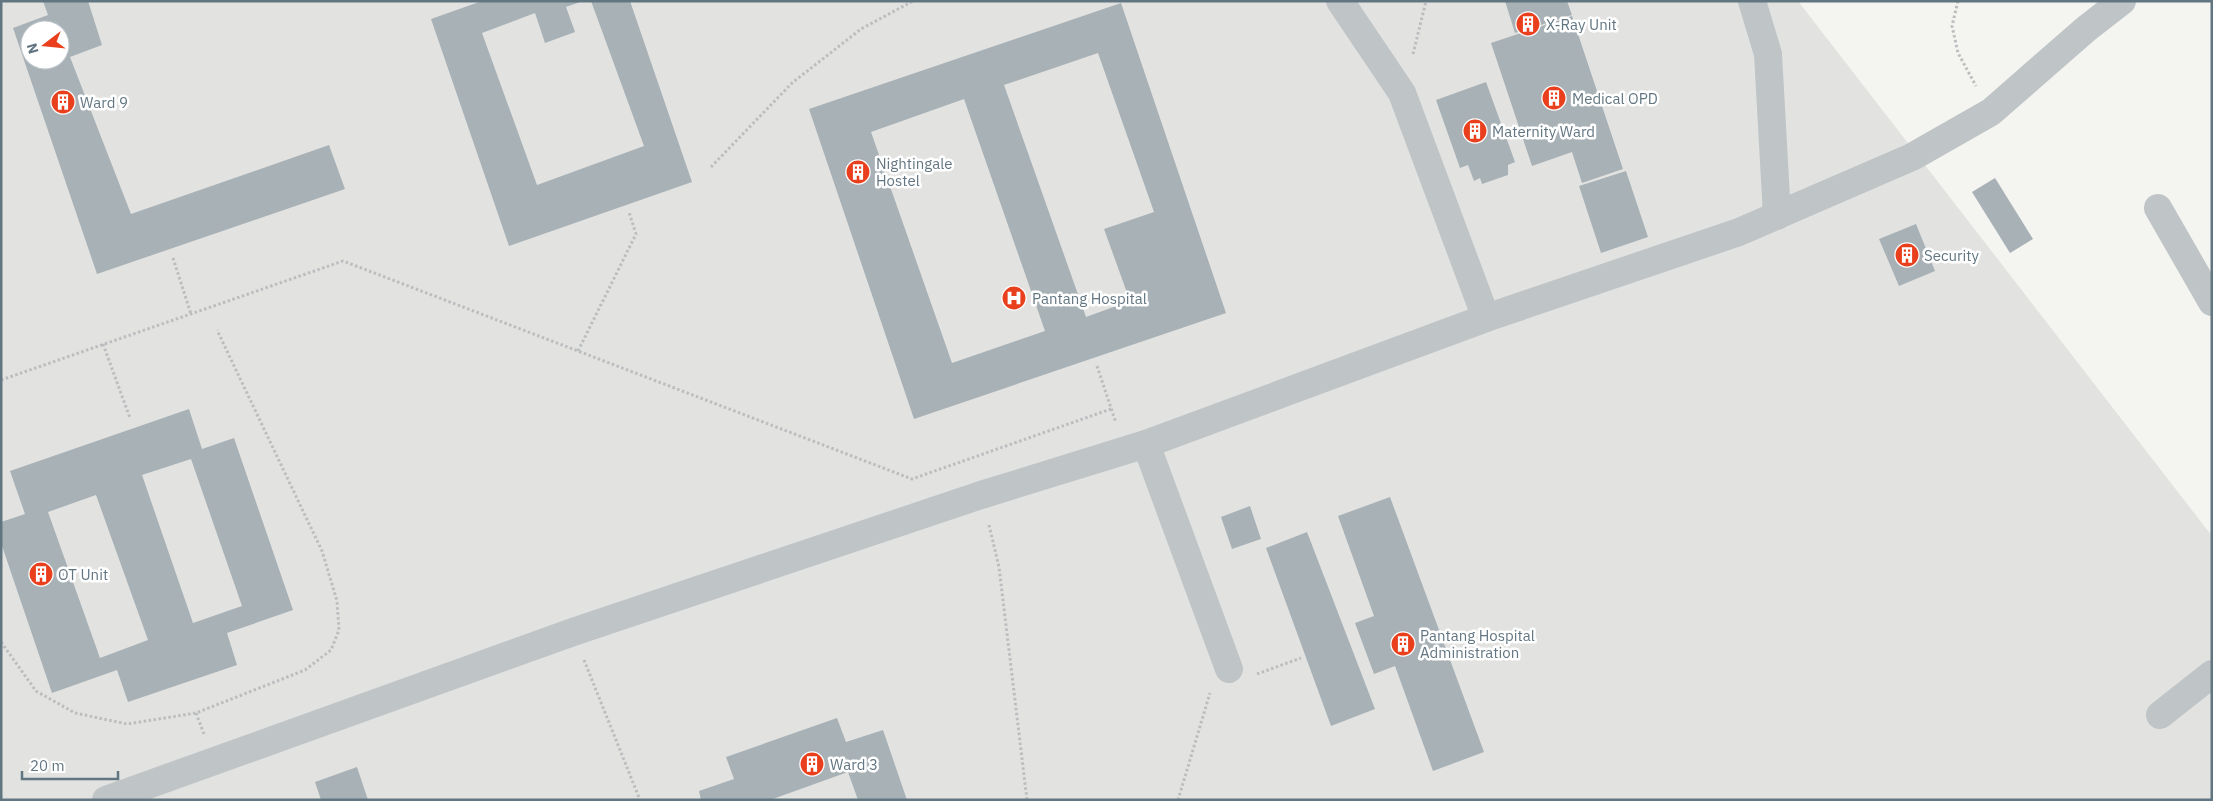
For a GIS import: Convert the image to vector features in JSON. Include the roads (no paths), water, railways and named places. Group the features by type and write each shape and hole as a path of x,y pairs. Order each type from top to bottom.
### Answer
{"lane":[{"path":"1340,1 1402,93 1486,318"},
{"path":"1752,1 1768,54 1777,216"},
{"path":"106,800 573,632 981,495 1136,447 1486,318 1740,232 1912,157 1991,112 2086,29 2122,1"},
{"path":"2158,208 2212,302"},
{"path":"1136,447 1229,669"},
{"path":"2160,715 2212,674"}],"place":[{"name":"X-Ray Unit","path":"1528,24"},
{"name":"Medical OPD","path":"1554,98"},
{"name":"Ward 9","path":"63,102"},
{"name":"Maternity Ward","path":"1475,131"},
{"name":"Nightingale Hostel","path":"858,172"},
{"name":"Security","path":"1907,255"},
{"name":"Pantang Hospital","path":"1014,298"},
{"name":"OT Unit","path":"41,574"},
{"name":"Pantang Hospital Administration","path":"1403,644"},
{"name":"Ward 3","path":"812,764"}]}
